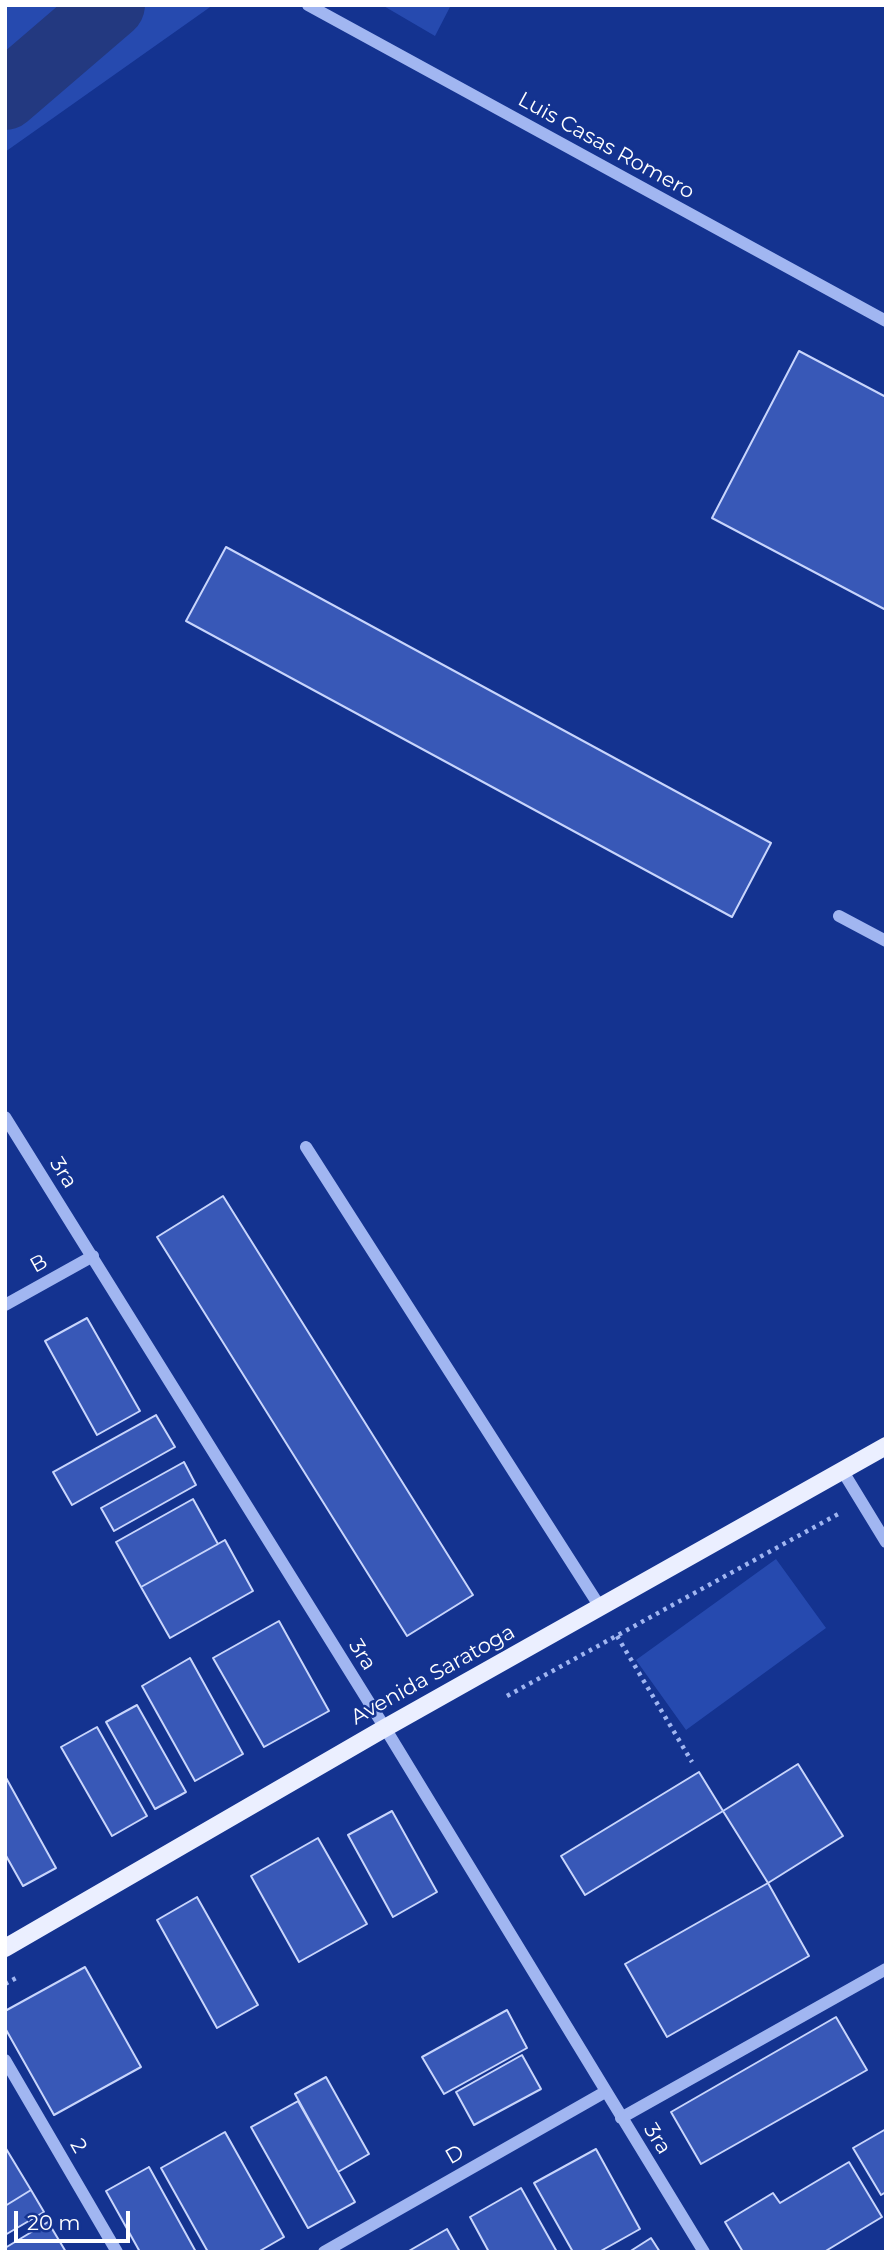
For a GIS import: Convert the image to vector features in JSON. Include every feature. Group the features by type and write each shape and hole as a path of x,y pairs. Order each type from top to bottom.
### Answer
{"main road":[{"name":"Avenida Saratoga","path":"5,1948 385,1728 886,1446"}],"street":[{"name":"Luis Casas Romero","path":"308,5 886,321"},
{"path":"839,916 886,942"},
{"name":"3ra","path":"5,1117 385,1728 704,2252"},
{"path":"306,1147 600,1607"},
{"name":"B","path":"5,1305 93,1256"},
{"path":"842,1470 886,1542"},
{"path":"621,2118 886,1969"},
{"name":"2","path":"5,2060 117,2252"},
{"name":"D","path":"324,2252 606,2092"}],"path":[{"path":"497,1701 861,1501"},
{"path":"617,1636 692,1762"},
{"path":"5,1984 29,1970"}],"shaded area":[{"path":"5,5 213,5 5,152"},
{"path":"382,5 451,5 435,36"},
{"path":"776,1559 826,1628 686,1730 636,1660"}],"building":[{"path":"799,351 886,397 886,610 712,518"},
{"path":"226,547 771,843 732,917 186,621"},
{"path":"223,1196 473,1595 407,1636 157,1237"},
{"path":"87,1318 140,1411 97,1435 45,1341"},
{"path":"156,1415 175,1447 72,1505 53,1472"},
{"path":"184,1462 196,1485 114,1531 101,1508"},
{"path":"193,1499 218,1544 141,1587 116,1542"},
{"path":"225,1540 253,1591 170,1638 141,1587"},
{"path":"279,1621 329,1711 264,1747 213,1658"},
{"path":"190,1658 243,1754 195,1781 142,1686"},
{"path":"137,1705 186,1792 155,1809 106,1722"},
{"path":"97,1727 147,1816 112,1836 61,1747"},
{"path":"798,1764 843,1836 768,1883 723,1811"},
{"path":"699,1772 723,1811 585,1895 561,1856"},
{"path":"5,1776 56,1868 23,1886 5,1854"},
{"path":"392,1811 437,1892 393,1917 348,1835"},
{"path":"318,1838 367,1924 299,1962 251,1876"},
{"path":"768,1883 809,1956 667,2037 625,1964"},
{"path":"197,1897 258,2005 217,2028 157,1920"},
{"path":"85,1967 141,2067 54,2115 5,2028 5,2011"},
{"path":"507,2010 527,2048 444,2094 422,2057"},
{"path":"836,2017 867,2070 701,2164 671,2112"},
{"path":"522,2055 541,2089 474,2125 456,2092"},
{"path":"326,2077 369,2154 338,2172 295,2094"},
{"path":"298,2101 355,2202 308,2228 251,2127"},
{"path":"886,2129 886,2192 881,2195 853,2148"},
{"path":"225,2132 284,2237 258,2252 208,2252 161,2168"},
{"path":"5,2147 31,2190 5,2206"},
{"path":"596,2149 640,2229 599,2252 573,2252 534,2183"},
{"path":"849,2162 882,2217 824,2252 743,2252 725,2222 773,2193 780,2203"},
{"path":"149,2167 196,2252 140,2252 106,2191"},
{"path":"521,2188 557,2252 489,2252 470,2217"},
{"path":"31,2190 44,2212 5,2235 5,2206"},
{"path":"48,2222 66,2252 5,2252 5,2248"},
{"path":"447,2229 460,2252 407,2252"},
{"path":"651,2238 660,2252 629,2252"}],"waterway":[{"path":"5,96 111,5"}]}
